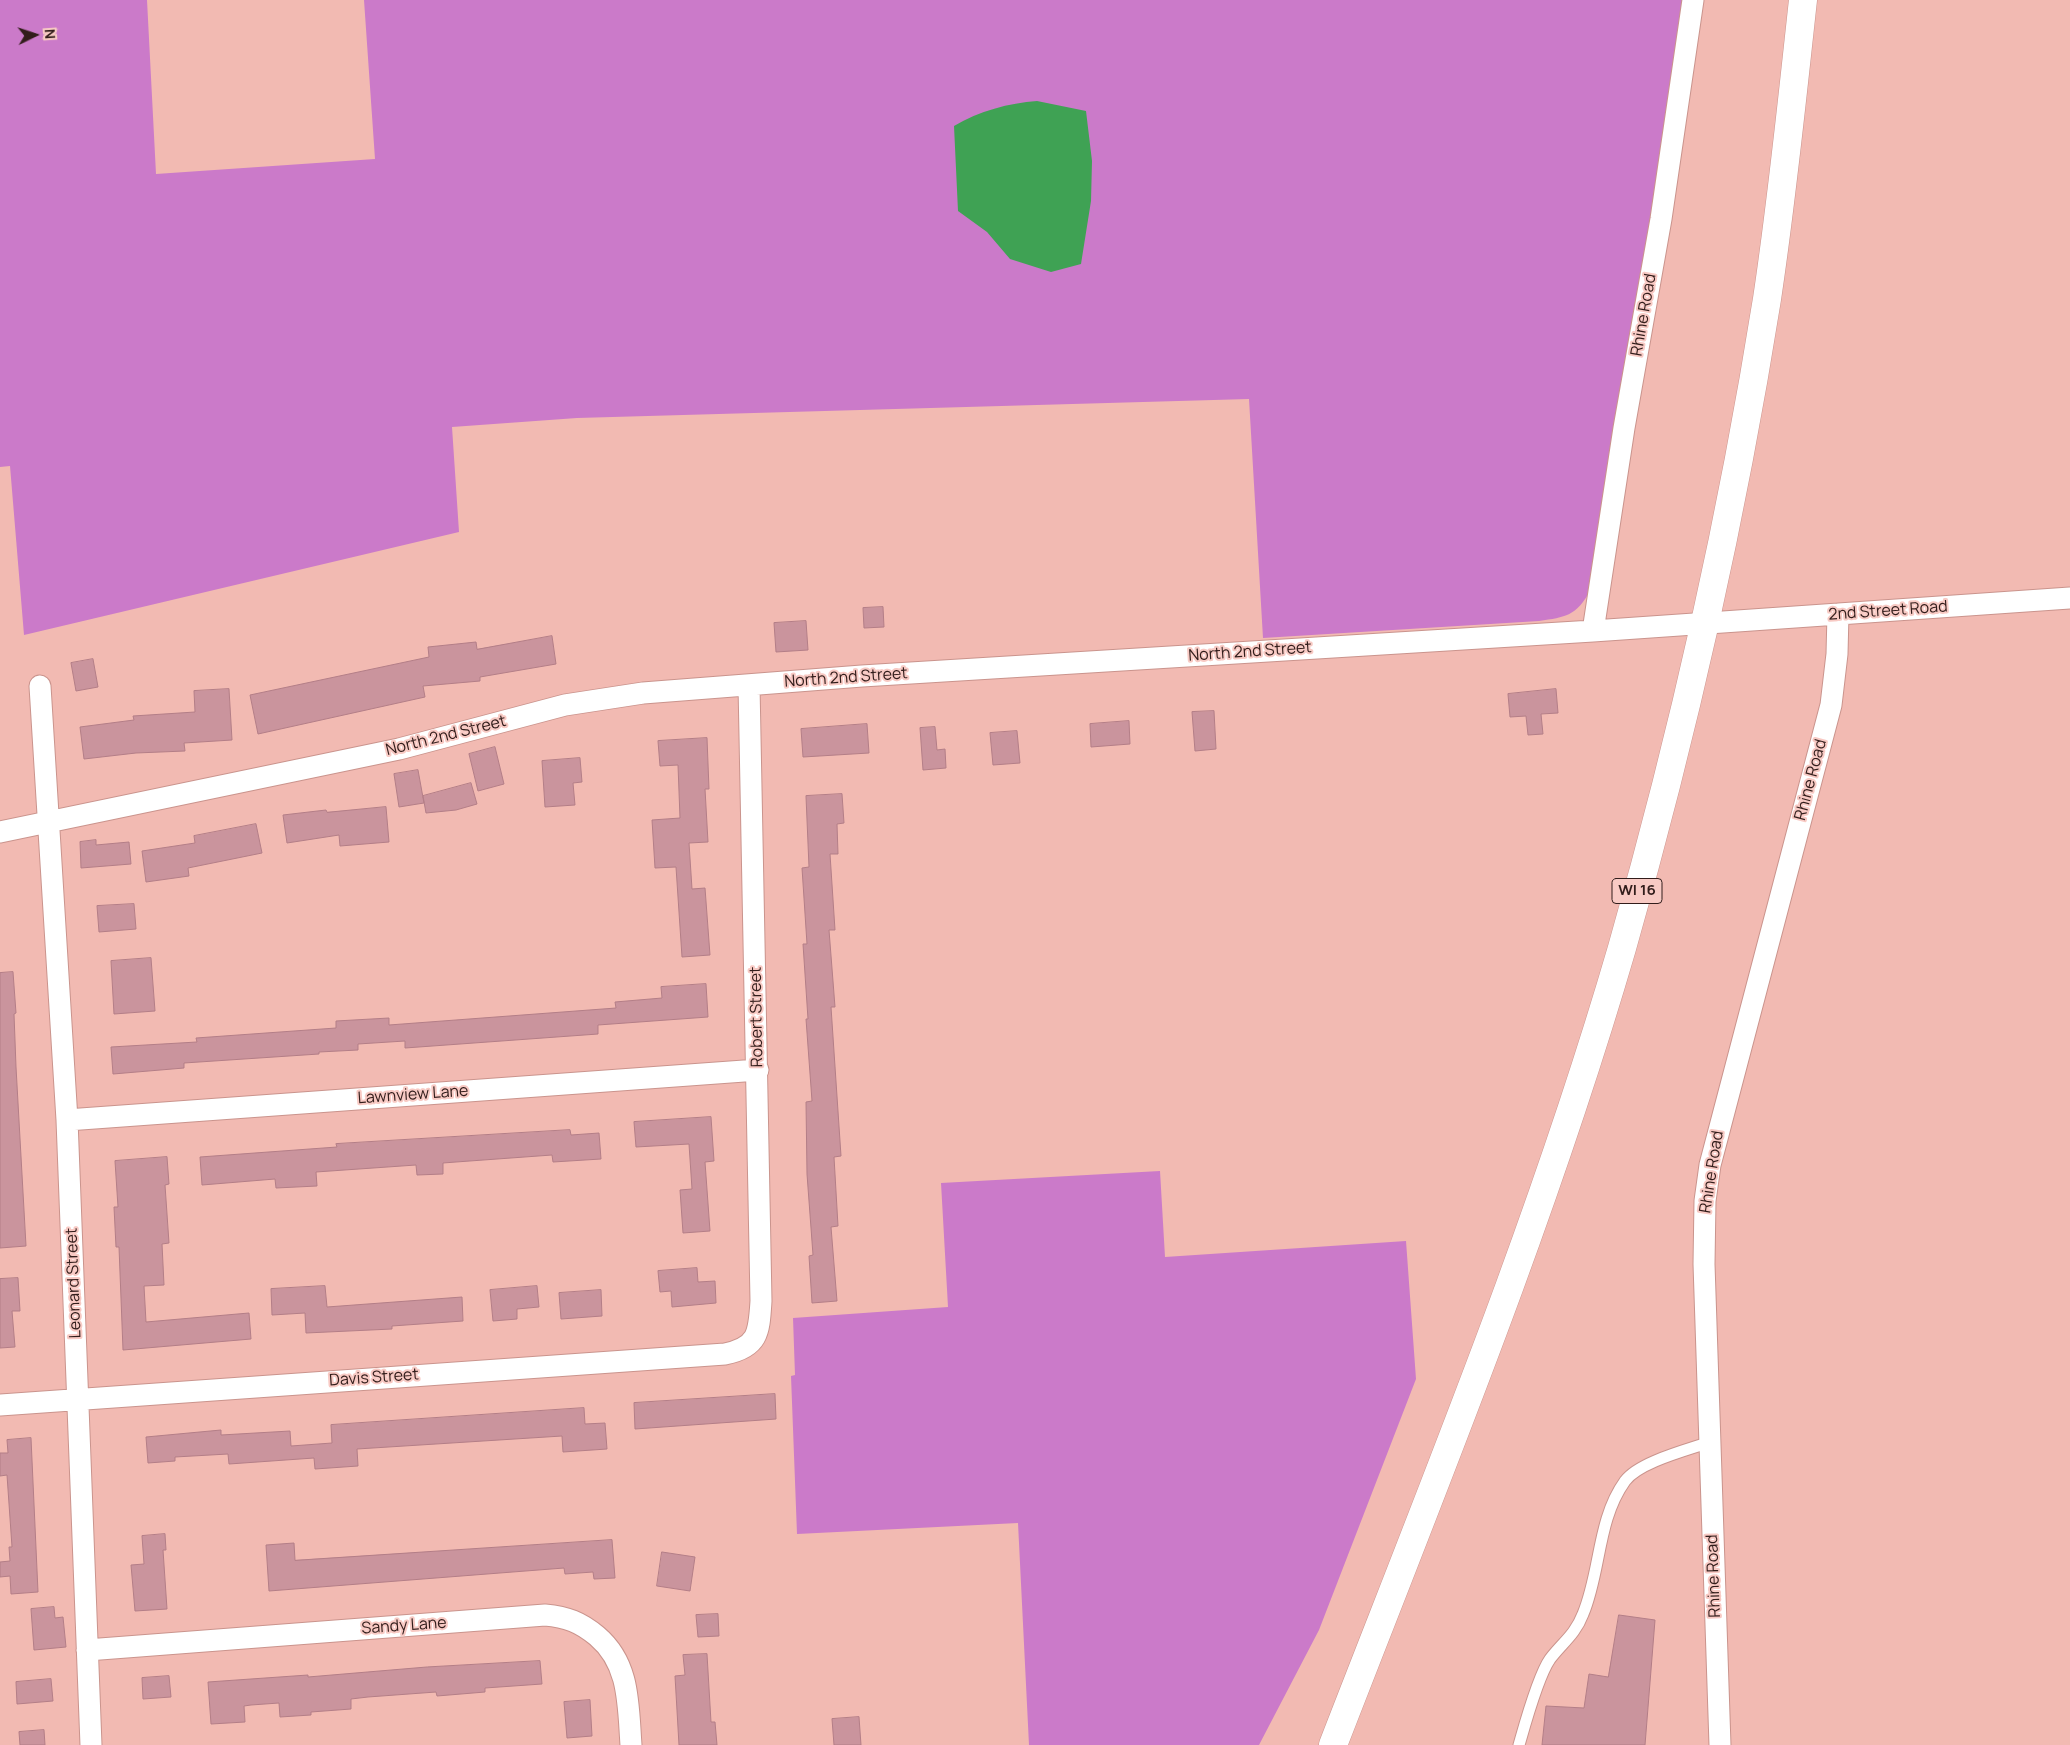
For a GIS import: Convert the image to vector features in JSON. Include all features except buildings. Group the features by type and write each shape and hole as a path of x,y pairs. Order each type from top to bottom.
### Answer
{"highway":[{"name":"WI 16","path":"1333,1745 1542,1197 1621,949 1674,750 1705,622 1739,457 1767,298 1784,170 1803,0"}],"street":[{"name":"Rhine Road","path":"1593,631 1624,428 1661,219 1692,0"},
{"name":"2nd Street Road","path":"1705,622 2070,598"},
{"name":"Rhine Road","path":"1720,1745 1704,1264 1705,1200 1710,1165 1826,723 1835,681 1838,614"},
{"name":"North 2nd Street","path":"0,832 399,749 565,705 643,694 862,676 1593,631 1705,622"},
{"name":"Robert Street","path":"748,1347 753,1340 760,1320 761,1301 749,685"},
{"name":"Leonard Street","path":"40,686 67,1120 91,1745"},
{"name":"Lawnview Lane","path":"67,1120 758,1070"},
{"name":"Davis Street","path":"0,1405 725,1354 748,1347"},
{"name":"Sandy Lane","path":"87,1650 545,1615 563,1617 584,1625 608,1645 618,1661 628,1694 631,1745"}],"lane":[{"path":"1520,1745 1528,1713 1549,1660 1573,1635 1584,1613 1610,1508 1626,1480 1647,1465 1710,1442"}],"shaded area":[{"path":"0,0 147,0 156,174 375,159 364,0 1686,0 1590,591 1580,606 1569,614 1539,621 1263,638 1249,399 577,418 452,427 459,532 24,635 10,466 0,467"},
{"path":"1037,101 1086,111 1092,161 1091,201 1081,264 1051,272 1010,259 987,232 958,211 954,126 994,109"},
{"path":"1160,1171 1165,1257 1406,1241 1416,1379 1319,1630 1259,1745 1029,1745 1018,1523 797,1534 791,1376 795,1375 793,1318 948,1307 941,1183"}]}
